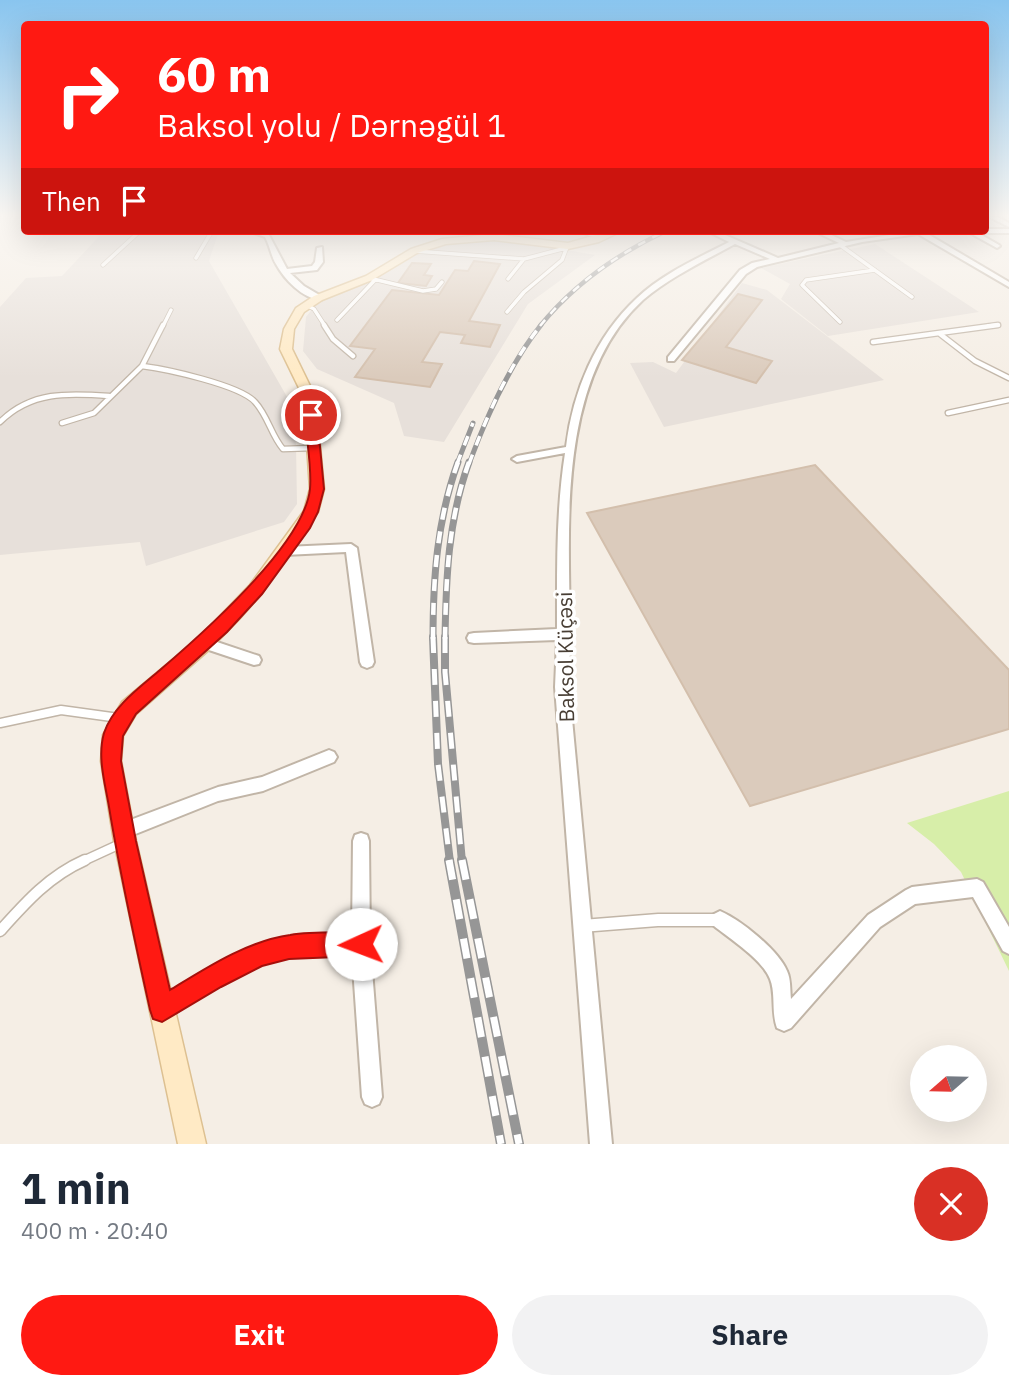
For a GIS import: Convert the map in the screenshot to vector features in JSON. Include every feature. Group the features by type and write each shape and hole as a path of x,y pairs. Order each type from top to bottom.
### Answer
{"main road":[{"path":"192,1144 124,836 111,747 121,718 143,695 205,643 256,589 302,528 315,502 317,489 305,388 286,349 294,319 312,302 372,279 385,270"}],"street":[{"path":"286,271 292,270"},
{"name":"Baksol Küçəsi","path":"601,1144 562,687 565,634 564,503 570,449 580,399 598,354 618,324 639,300 687,270"},
{"path":"671,359 747,270"},
{"path":"984,270 1009,285"},
{"path":"286,271 312,302"},
{"path":"517,459 570,449"},
{"path":"285,551 351,548 367,662"},
{"path":"474,638 565,634"},
{"path":"205,643 254,660"},
{"path":"124,836 218,794 263,784 329,757"},
{"path":"361,841 361,944 372,1097"},
{"path":"582,926 658,920 720,920 754,944 779,974 783,1021 874,921 912,896 977,888 1009,945"},
{"path":"162,1010 212,978 259,955 289,947 361,944"}],"lane":[{"path":"508,279 515,270"},
{"path":"508,312 524,292 550,270"},
{"path":"840,322 802,285 806,280 872,270"},
{"path":"876,270 912,297"},
{"path":"338,320 372,279 423,290 436,289 442,282"},
{"path":"312,302 333,339 354,356"},
{"path":"62,423 94,413 142,366 171,310"},
{"path":"873,342 998,325"},
{"path":"940,334 975,361 1009,379"},
{"path":"142,366 173,370 249,396 259,404 277,443 283,449 313,448"},
{"path":"0,422 7,414 37,397 58,393 109,396"},
{"path":"948,413 1009,400"},
{"path":"0,723 61,710 121,718"},
{"path":"0,931 40,887 65,869 124,836"}],"shaded area":[{"path":"67,270 214,270 290,402 296,445 297,504 284,522 146,566 140,542 0,555 0,307 26,278 62,276"},
{"path":"387,270 574,270 528,304 444,442 404,436 394,403 317,369 303,351 306,317 317,303 369,282"},
{"path":"765,270 915,270 979,312 828,336 781,299 790,284"},
{"path":"742,283 767,290 884,380 664,427 630,363 653,362 676,373"}],"green space":[{"path":"1009,791 1009,971 961,872 934,844 907,823"}],"building":[{"path":"407,270 427,270 424,275 432,276 426,286 398,283"},
{"path":"455,270 497,270 469,321 500,325 490,347 461,343 465,335 440,332 422,362 442,364 430,387 355,377 375,349 350,346 392,290 439,295"},
{"path":"738,294 762,300 726,347 772,361 756,383 682,360"},
{"path":"815,465 1009,670 1009,729 750,806 587,513"}],"railway":[{"path":"540,326 567,297 598,270"},
{"path":"469,464 500,391 529,340 541,325"},
{"path":"457,464 473,423"},
{"path":"433,638 434,594 441,527 458,462"},
{"path":"445,639 447,571 452,527 469,462"},
{"path":"433,638 438,764 450,862"},
{"path":"445,639 445,672 462,862"},
{"path":"449,860 501,1144"},
{"path":"462,860 519,1144"}],"route":[{"path":"311,415 317,489 315,502 302,528 256,589 221,627 129,708 113,734 111,761 125,841 162,1010 212,978 259,955 289,947 361,944"}]}
